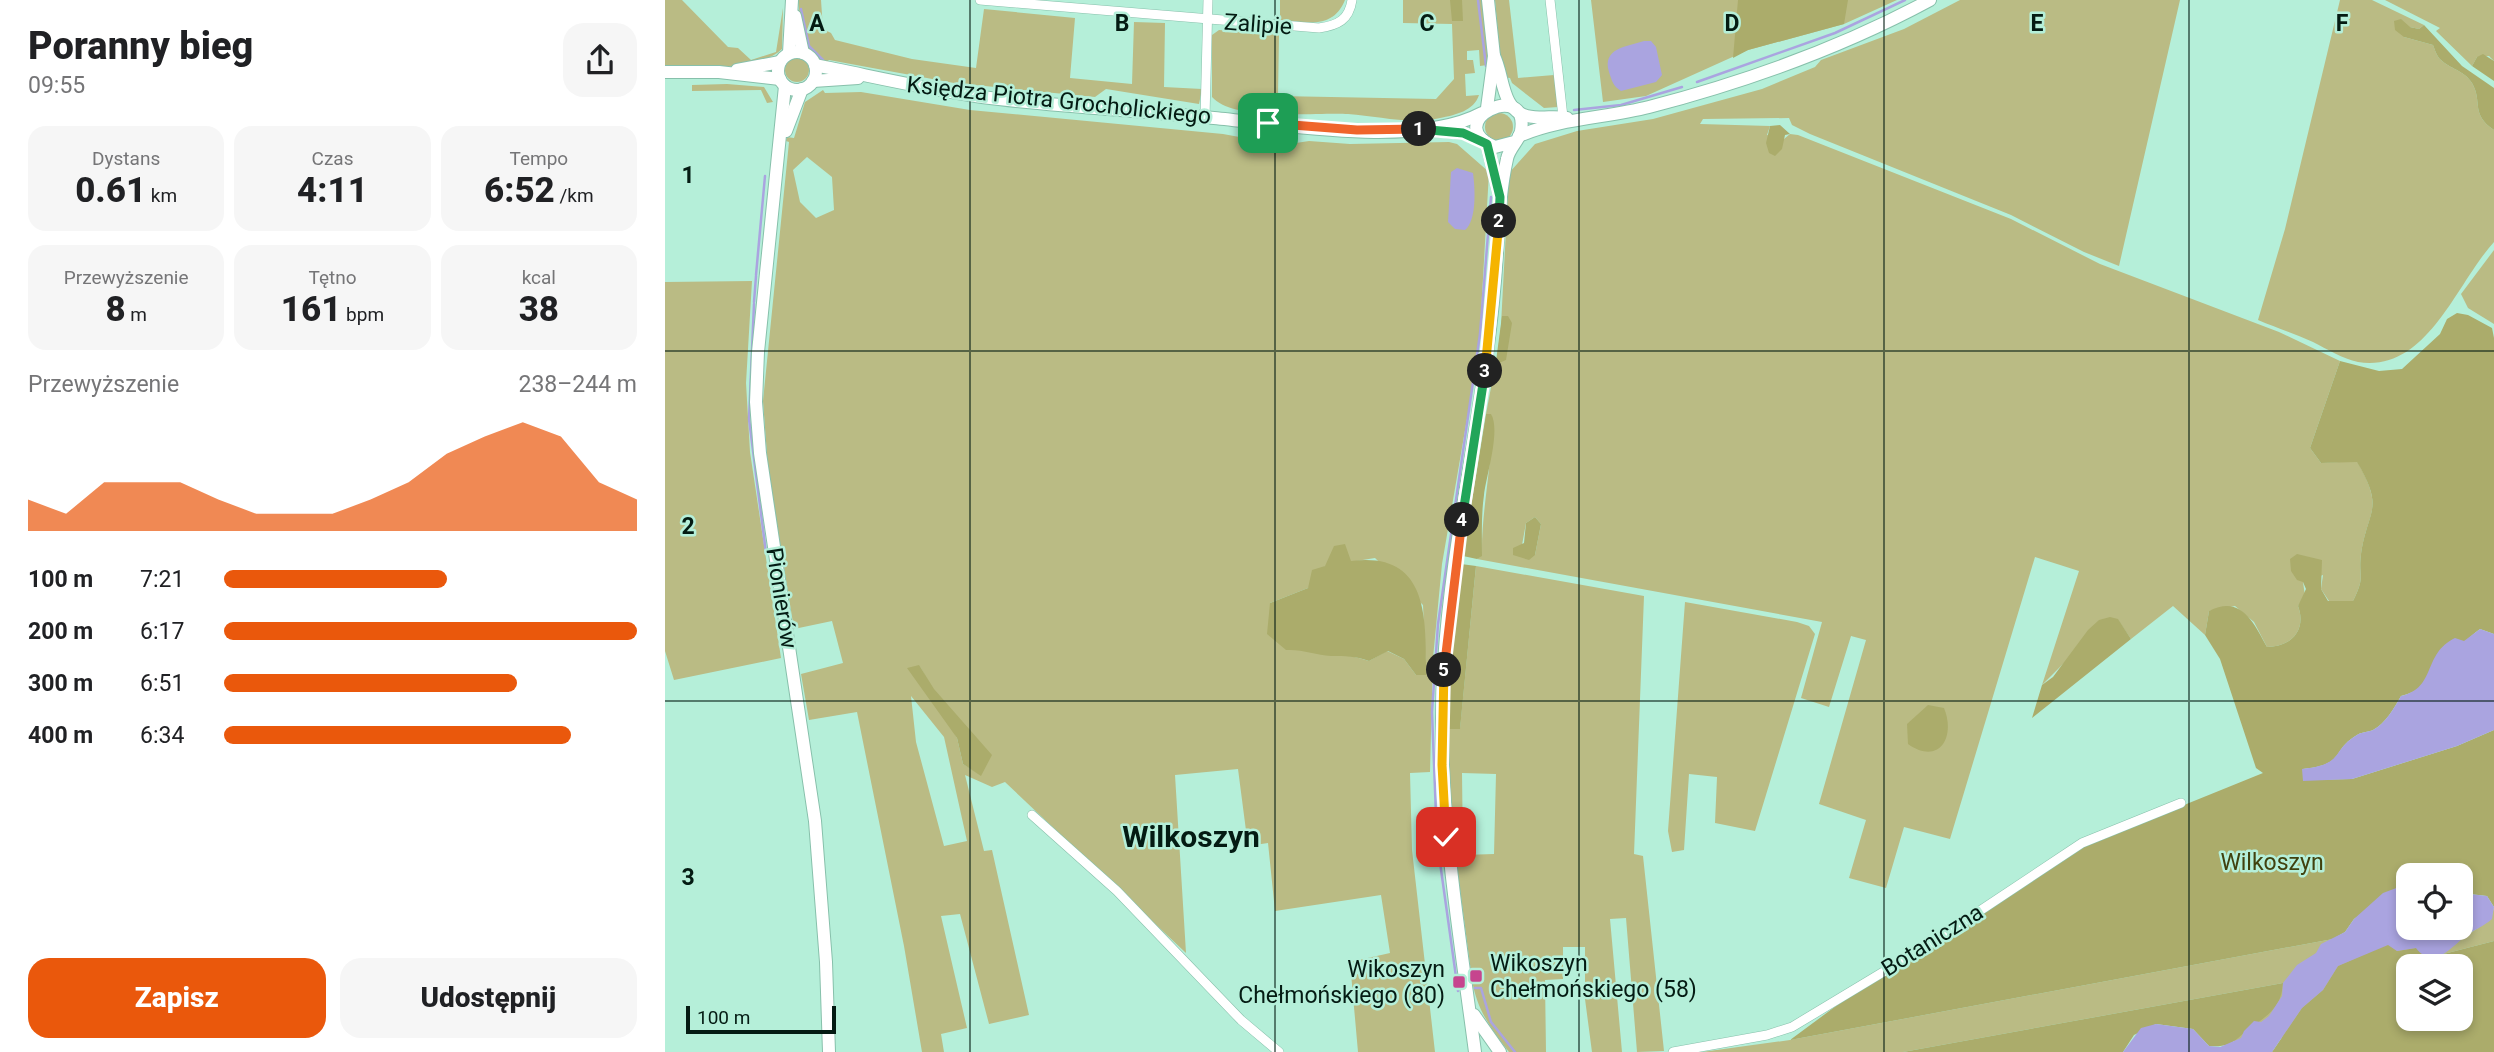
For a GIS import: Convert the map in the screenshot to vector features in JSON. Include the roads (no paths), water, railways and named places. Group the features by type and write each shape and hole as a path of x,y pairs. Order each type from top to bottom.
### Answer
{"street":[{"name":"Zalipie","path":"980,0 1072,5 1208,21 1328,27 1337,26 1350,13 1352,0"},
{"path":"1205,117 1208,0"},
{"path":"1475,1052 1446,837 1443,692 1451,594 1489,344 1500,197 1508,155 1517,139 1521,122 1507,100 1494,56 1488,0"},
{"path":"1550,0 1563,117"},
{"path":"1485,142 1501,148 1517,139 1577,119 1649,107 1758,72 1860,34 1930,0"},
{"path":"780,144 802,89 813,81 815,65 803,53 792,3"},
{"path":"780,144 784,58 792,3"},
{"path":"719,72 803,53"},
{"path":"1494,56 1485,111 1478,127 1485,142 1500,197"},
{"name":"Księdza Piotra Grocholickiego","path":"815,65 864,77 985,97 1344,130 1422,129 1463,133 1485,142"},
{"path":"665,72 719,72 802,89"},
{"name":"Księdza Piotra Grocholickiego","path":"813,81 864,77"},
{"path":"1485,111 1501,105 1528,116 1577,119"},
{"name":"Księdza Piotra Grocholickiego","path":"1422,129 1462,121 1485,111"},
{"name":"Pionierów","path":"780,144 772,194 756,402 760,453 815,821 826,962 829,1052"},
{"name":"Botaniczna","path":"1673,1052 1779,1033 1792,1027 1933,942 2082,843 2181,803"},
{"path":"1032,815 1117,891 1241,1020 1279,1052"},
{"path":"1468,998 1479,1025 1500,1052"}],"waterway":[{"path":"1478,0 1486,66"},
{"path":"1697,82 1835,33 1905,0"},
{"path":"801,9 809,46 823,60"},
{"path":"1574,110 1621,105 1682,87"},
{"path":"756,275 765,176"},
{"path":"1458,991 1437,841 1432,712 1438,624 1480,334 1491,197"},
{"path":"754,302 756,276"},
{"path":"754,304 749,419 766,553"},
{"path":"1475,988 1481,988 1491,1022 1515,1052"}],"place":[{"name":"Wikoszyn Chełmońskiego (58)","path":"1476,976"},
{"name":"Wikoszyn Chełmońskiego (80)","path":"1459,982"}],"district":[{"name":"Wilkoszyn","path":"1191,837"}]}
